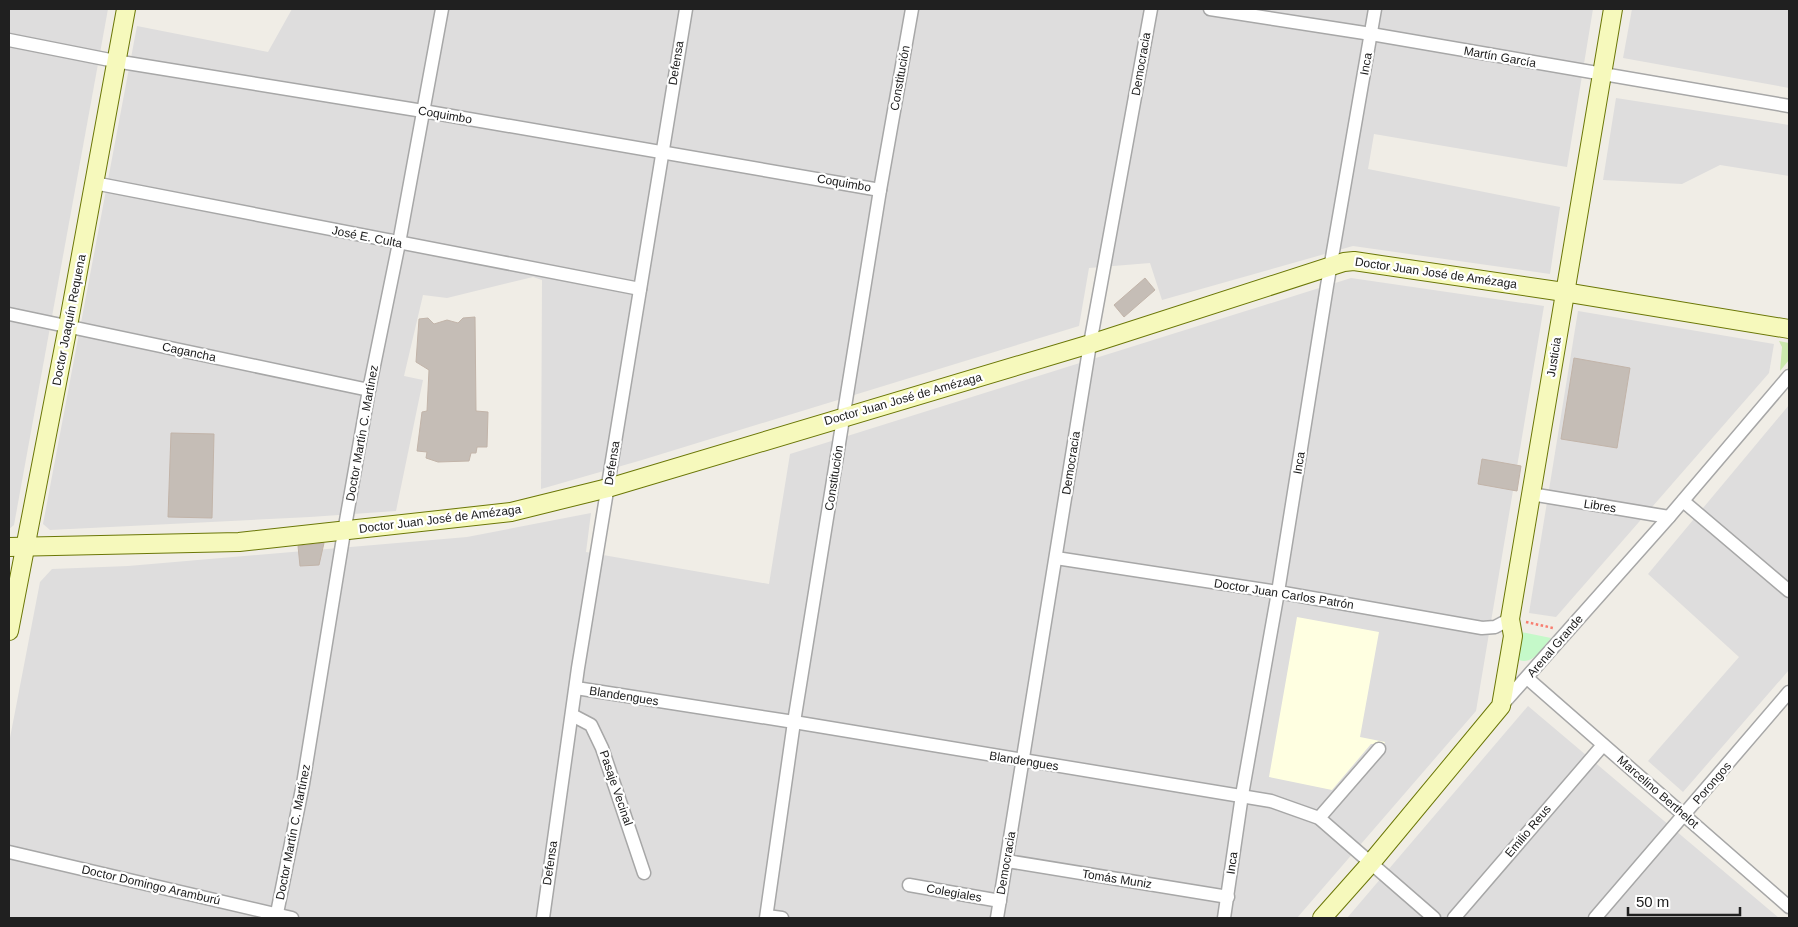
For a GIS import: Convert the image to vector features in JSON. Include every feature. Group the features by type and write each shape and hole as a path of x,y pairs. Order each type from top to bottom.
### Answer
{"street":[{"name":"Doctor Joaquín Requena","path":"9,630 17,547 68,326 126,9"},
{"name":"Doctor Martín C. Martínez","path":"277,916 303,784 369,390 399,243 442,9"},
{"name":"Defensa","path":"542,918 578,668 686,9"},
{"name":"Constitución","path":"767,917 794,722 880,190 912,9"},
{"name":"Democracia","path":"997,918 1024,761 1090,344 1151,9"},
{"name":"Martín García","path":"1210,9 1371,34 1789,106"},
{"name":"Inca","path":"1224,918 1242,796 1278,592 1375,9"},
{"name":"Justicia","path":"1501,706 1513,636 1510,619 1613,9"},
{"name":"Coquimbo","path":"9,40 116,61 424,111 880,190"},
{"name":"José E. Culta","path":"94,183 640,289"},
{"name":"Doctor Juan José de Amézaga","path":"17,547 239,542 344,532 511,512 608,488 1090,344 1332,264 1354,260 1789,328"},
{"name":"Cagancha","path":"9,314 369,390"},
{"name":"Arenal Grande","path":"1322,918 1370,864 1501,706 1683,501 1789,376"},
{"name":"Libres","path":"1531,494 1669,517"},
{"path":"1683,501 1789,591"},
{"name":"Doctor Juan Carlos Patrón","path":"1056,558 1278,592 1482,628 1502,625 1510,619"},
{"name":"Marcelino Berthelot","path":"1527,678 1789,907"},
{"name":"Blandengues","path":"576,688 1271,801 1319,818 1434,918"},
{"name":"Porongos","path":"1595,918 1789,692"},
{"name":"Pasaje Vecinal","path":"572,715 592,725 602,748 644,873"},
{"name":"Emilio Reus","path":"1454,918 1602,745"},
{"path":"1319,818 1379,749"},
{"name":"Doctor Domingo Aramburú","path":"9,852 292,918"},
{"name":"Tomás Muniz","path":"1007,861 1228,897"},
{"name":"Colegiales","path":"908,885 1000,901"},
{"path":"767,917 782,918"}],"path":[{"path":"1510,619 1569,631"}],"shaded area":[{"path":"9,9 108,9 14,525 9,529"},
{"path":"292,9 1593,9 1567,167 1374,134 1368,169 1560,207 1550,274 1353,246 1162,300 1150,263 1089,268 1079,326 642,460 541,489 542,280 533,277 447,298 423,295 404,376 423,380 396,511 50,530 43,524 137,26 268,52"},
{"path":"1632,9 1789,9 1789,88 1623,58"},
{"path":"1616,98 1789,125 1789,176 1720,165 1682,184 1603,180"},
{"path":"1351,278 1544,306 1476,711 1297,918 9,918 9,743 40,582 52,569 128,566 467,537 591,513 586,552 769,584 790,454"},
{"path":"1578,311 1774,344 1769,373 1556,617 1529,613"},
{"path":"1789,405 1789,670 1683,792 1648,761 1739,657 1648,574"},
{"path":"1297,617 1379,632 1360,737 1385,742 1384,744 1371,744 1332,790 1269,777"},
{"path":"1528,706 1779,918 1347,918"}],"green space":[{"path":"1779,341 1789,343 1789,360 1780,371 1782,347"},
{"path":"1521,632 1551,638 1533,658 1524,661 1519,660 1516,654"}],"building":[{"path":"1145,278 1155,290 1124,317 1114,305"},
{"path":"475,317 476,411 488,412 487,447 477,447 476,453 471,453 469,461 438,462 426,458 427,452 417,451 422,412 427,411 429,370 416,362 419,319 428,318 434,324 447,320 458,323 463,318"},
{"path":"1574,358 1630,368 1617,448 1561,439"},
{"path":"171,433 214,434 212,518 168,517"},
{"path":"1482,459 1521,466 1517,491 1478,484"},
{"path":"324,543 319,565 300,566 298,546"}]}
